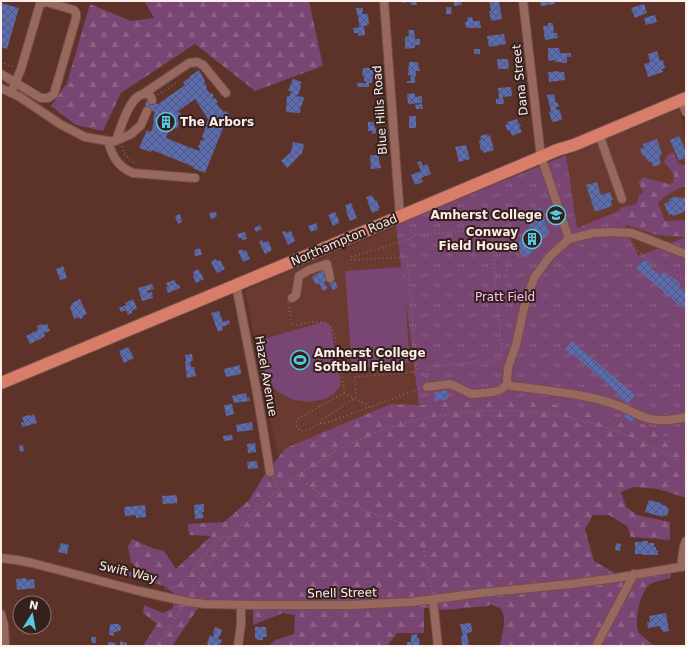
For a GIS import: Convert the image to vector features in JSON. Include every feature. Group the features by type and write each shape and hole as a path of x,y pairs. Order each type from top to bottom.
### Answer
{"highway":[{"name":"Northampton Road","path":"1,383 540,157 574,145 684,99"}],"street":[{"name":"Blue Hills Road","path":"384,1 400,217"},
{"name":"Dana Street","path":"523,1 540,157 569,239"},
{"path":"1,74 16,82 41,98 48,98 54,94 76,18 76,13 74,10 46,2 40,4 21,69 16,82 12,93"},
{"path":"195,178 133,173 125,170 118,163 111,152 112,141 130,105 137,97 189,63 197,62 203,65 226,93"},
{"path":"1,88 20,97 60,124 85,137 112,141 131,134 141,125 147,111"},
{"path":"143,94 148,94 153,99"},
{"path":"684,99 686,112"},
{"path":"599,134 622,199"},
{"path":"508,384 508,368 516,345 524,308 534,278 550,256 569,239 593,233 632,233 686,254"},
{"path":"292,298 296,295 297,280 299,276 304,273 327,264 330,278"},
{"name":"Hazel Avenue","path":"236,285 270,472"},
{"path":"427,387 450,384 473,394 500,390 508,384"},
{"path":"508,384 512,386 553,391 602,400 642,417 658,420 686,417"},
{"path":"684,566 684,546 686,541"},
{"name":"Snell Street","path":"1,558 32,563 188,602 241,605 364,605 404,603 480,593 571,584 684,566"},
{"path":"596,646 634,574"},
{"path":"433,600 438,646"},
{"path":"238,646 241,624 241,605"},
{"path":"1,614 4,626 5,646"}],"path":[{"path":"1,61 7,65 21,69"},
{"path":"153,99 176,83"},
{"path":"413,372 417,370 417,367 407,257 351,260 351,257 410,239 416,235 486,229 488,231 494,231 513,222"},
{"path":"320,423 326,423 427,387 427,367 498,360 502,355 491,234 488,231"},
{"path":"494,231 511,249 538,272"},
{"path":"618,232 661,271 675,274 686,281"},
{"path":"495,277 508,276 506,260 511,249"},
{"path":"550,256 565,269"},
{"path":"289,307 292,326 312,322 324,322 331,326 336,337 344,393"},
{"path":"344,393 299,418 296,422 298,429 301,431 306,431 355,398 355,377 413,372 413,374 427,374"},
{"path":"344,393 369,407"},
{"path":"158,646 210,563 253,513 279,489 322,459 372,434 442,415 502,410 522,411 580,419 602,426 637,440 686,465"},
{"path":"270,472 279,489"},
{"path":"297,476 322,495 401,523 422,546 433,600"},
{"name":"Swift Way","path":"162,589 175,587 185,582 213,543 223,536 230,538"}],"shaded area":[{"name":"Amherst College","path":"679,109 686,140 686,457 279,462 245,290"}],"green space":[{"path":"144,1 309,1 323,66 255,91 195,44 121,93 103,131 76,125 51,106 67,83 90,4 131,21 154,18"},
{"path":"673,152 678,163 686,166 686,186 664,197 658,203 665,221 686,220 686,237 657,235 621,223 618,219 620,208 636,204 639,196 643,192 638,182 643,177 669,184 673,183 674,175 664,161 668,155"},
{"name":"Pratt Field","path":"566,155 577,228 619,211 638,256 686,237 686,449 641,423 630,425 586,409 497,396 419,405 396,225"},
{"path":"403,267 410,363 352,368 345,271"},
{"name":"Amherst College Softball Field","path":"323,322 331,327 341,385 333,395 325,399 309,402 294,400 279,393 267,381 260,340"},
{"path":"497,396 586,409 630,425 641,423 686,449 686,498 658,489 633,487 621,492 626,507 637,515 670,522 670,540 631,537 627,526 609,515 593,515 585,529 594,561 625,579 671,572 671,578 652,583 647,587 639,606 637,620 638,631 654,646 500,646 504,626 504,616 500,608 491,604 488,606 444,610 424,608 424,633 397,633 387,646 269,646 275,640 294,634 295,615 283,613 253,625 253,601 203,601 172,646 143,646 157,624 143,613 144,605 163,613 173,608 173,593 164,586 125,575 126,572 135,572 136,567 131,562 128,547 132,539 152,548 164,551 176,569 211,536 189,535 188,524 224,522 249,500 265,474 286,448 391,404 419,405"}],"building":[{"path":"402,1 416,1 417,5 411,5 410,2 402,3"},
{"path":"454,1 461,1 462,5 454,6"},
{"path":"489,1 499,1 502,19 491,21"},
{"path":"540,1 554,1 555,4 541,6"},
{"path":"1,3 19,8 7,49 1,47"},
{"path":"644,4 647,13 635,18 631,8"},
{"path":"446,7 451,7 452,14 446,14"},
{"path":"356,8 363,8 362,14 368,14 369,25 364,26 365,35 358,36 358,33 354,33 353,28 361,27 359,26"},
{"path":"655,15 657,22 646,25 644,18"},
{"path":"472,17 473,21 480,21 481,28 466,28 465,22 467,22 467,18"},
{"path":"548,23 553,23 554,33 557,33 558,38 545,40 543,26 548,26"},
{"path":"408,30 414,30 415,39 420,39 420,45 415,45 415,48 405,49 405,37 409,36"},
{"path":"504,34 506,44 489,47 487,36"},
{"path":"548,48 559,48 560,53 571,53 571,57 567,57 567,63 555,62 555,60 548,61"},
{"path":"474,49 480,49 480,54 474,54"},
{"path":"657,51 660,61 663,60 665,68 662,69 663,72 648,77 644,64 650,62 648,54"},
{"path":"497,59 508,59 509,69 498,69"},
{"path":"409,62 418,62 420,69 420,71 416,71 415,83 407,83 407,81 411,81 410,75 408,75"},
{"path":"363,68 373,68 374,78 372,79 372,83 369,83 369,87 358,87 357,83 366,83 366,81 364,81 364,76 362,76"},
{"name":"The Arbors","path":"199,70 205,81 206,88 210,94 212,93 214,96 212,97 218,102 216,103 230,116 227,118 205,173 152,150 151,152 139,148 147,130 151,132 154,122 153,119 155,112 144,108 147,100 158,104 185,85 183,82 190,78 189,77","holes":["195,99 208,119 202,137 204,138 203,141 201,140 198,147 200,148 199,151 166,138 170,127 177,129 181,113 177,112"]},
{"path":"548,72 564,72 565,80 549,82"},
{"path":"293,79 302,82 298,95 296,96 304,97 300,113 286,112 287,96 290,96 291,91 288,91"},
{"path":"511,87 512,96 503,97 504,104 496,104 496,99 499,99 498,88"},
{"path":"415,93 415,97 422,96 422,103 408,104 407,94"},
{"path":"554,94 556,103 558,103 559,107 556,107 557,110 560,110 562,120 552,122 547,95"},
{"path":"422,104 423,109 416,109 415,105"},
{"path":"409,116 416,116 416,128 409,128"},
{"path":"517,119 519,125 520,124 521,126 519,126 522,132 512,136 510,130 508,131 505,125 508,124 507,122"},
{"path":"368,122 374,122 376,133 372,134 372,131 368,131"},
{"path":"487,134 488,136 490,135 494,150 484,153 483,150 481,151 479,141 481,140 480,136"},
{"path":"679,136 686,151 686,157 679,161 670,140"},
{"path":"657,139 662,154 660,154 661,157 659,158 661,164 653,167 651,161 648,162 645,156 643,157 640,149 643,148 643,144"},
{"path":"293,142 304,144 302,153 287,168 281,161 291,152"},
{"path":"466,145 470,159 459,162 455,147"},
{"path":"370,155 379,155 381,168 371,169"},
{"path":"421,161 423,166 427,164 431,174 421,178 423,182 415,185 411,175 421,171 417,162"},
{"path":"597,182 601,195 610,192 613,200 611,200 612,206 595,212 586,185"},
{"path":"372,195 380,208 372,213 366,197"},
{"path":"676,196 677,198 681,197 681,199 684,197 686,202 686,211 673,216 672,214 669,215 664,204 670,201 669,199"},
{"path":"351,203 357,218 350,221 345,205"},
{"name":"Conway Field House","path":"540,208 549,232 527,258 514,246 530,228 524,214"},
{"path":"216,212 217,217 211,219 209,213"},
{"path":"335,212 339,223 333,226 328,215"},
{"path":"180,214 182,222 178,224 175,216"},
{"path":"316,223 318,229 311,232 308,226"},
{"path":"260,225 262,229 256,232 254,228"},
{"path":"285,231 286,233 291,231 295,241 288,245 282,232"},
{"path":"245,232 247,239 242,240 242,238 239,238 237,234"},
{"path":"262,240 263,243 268,241 272,249 265,254 259,242"},
{"path":"200,248 202,255 195,256 194,250"},
{"path":"242,249 243,251 246,250 250,259 243,262 238,251"},
{"path":"216,259 217,261 220,260 225,269 217,273 211,262"},
{"path":"644,259 652,265 650,267 660,275 663,272 670,278 671,276 680,283 678,286 686,292 684,297 686,298 686,311 636,268"},
{"path":"63,266 67,278 60,280 56,269"},
{"path":"198,269 204,279 196,283 193,272"},
{"path":"323,270 328,280 324,282 328,288 323,291 319,283 316,285 312,277"},
{"path":"174,280 177,285 179,284 180,288 168,293 166,287 168,286 166,283"},
{"path":"335,281 338,288 333,290 329,283"},
{"path":"152,284 154,289 147,291 148,293 152,292 153,298 142,301 138,288"},
{"path":"80,299 87,314 83,316 83,318 80,319 79,317 74,319 70,307 72,306 71,304"},
{"path":"133,299 137,308 128,315 126,310 121,312 119,308 126,305 125,303"},
{"path":"219,311 223,322 229,320 230,324 222,327 223,330 218,332 211,313"},
{"path":"47,324 50,331 44,333 45,336 30,344 26,336 38,330 37,326"},
{"path":"572,341 635,395 627,404 619,397 620,395 574,355 572,356 565,350"},
{"path":"128,347 134,358 124,363 119,351"},
{"path":"192,354 193,361 190,362 191,367 194,367 196,376 187,378 185,355"},
{"path":"240,365 241,374 226,377 224,369"},
{"path":"447,390 448,399 435,401 434,393"},
{"path":"246,393 247,398 249,397 250,401 234,403 232,396"},
{"path":"232,404 234,414 226,416 224,405"},
{"path":"625,413 634,417 632,422 623,417"},
{"path":"34,414 37,423 22,427 21,422 24,422 22,417"},
{"path":"252,422 253,430 237,432 236,425"},
{"path":"232,435 233,440 224,441 223,436"},
{"path":"255,443 256,452 248,453 247,444"},
{"path":"23,445 24,451 20,452 19,446"},
{"path":"257,461 258,468 248,469 247,462"},
{"path":"177,495 177,503 163,504 162,496"},
{"path":"649,500 661,503 660,504 669,508 667,516 663,515 663,517 645,512"},
{"path":"204,504 204,512 202,512 204,518 195,519 194,505"},
{"path":"145,505 146,517 136,518 136,515 125,516 124,507"},
{"path":"642,541 654,543 654,547 658,550 658,555 635,554 635,542"},
{"path":"61,543 69,545 67,554 58,552"},
{"path":"616,543 621,544 620,551 615,550"},
{"path":"26,578 26,580 34,579 35,588 17,590 16,579"},
{"path":"666,613 669,631 663,632 660,626 648,628 647,622 650,622 649,616"},
{"path":"471,623 472,632 467,633 469,646 462,646 461,636 463,636 460,624"},
{"path":"110,624 119,624 121,626 120,631 114,632 114,636 109,635"},
{"path":"215,627 222,630 218,639 222,640 220,645 207,646 210,635 213,637"},
{"path":"255,627 266,627 267,637 263,637 263,640 257,640 255,638"},
{"path":"417,634 420,646 407,646 407,642 411,642 411,635"},
{"path":"91,637 96,637 96,643 92,643"},
{"path":"120,641 127,643 127,646 120,646"},
{"path":"108,642 116,643 115,646 108,646"}],"place":[{"name":"The Arbors","path":"166,122"},
{"name":"Amherst College","path":"556,215"},
{"name":"Conway Field House","path":"532,239"},
{"name":"Amherst College Softball Field","path":"300,360"}]}
